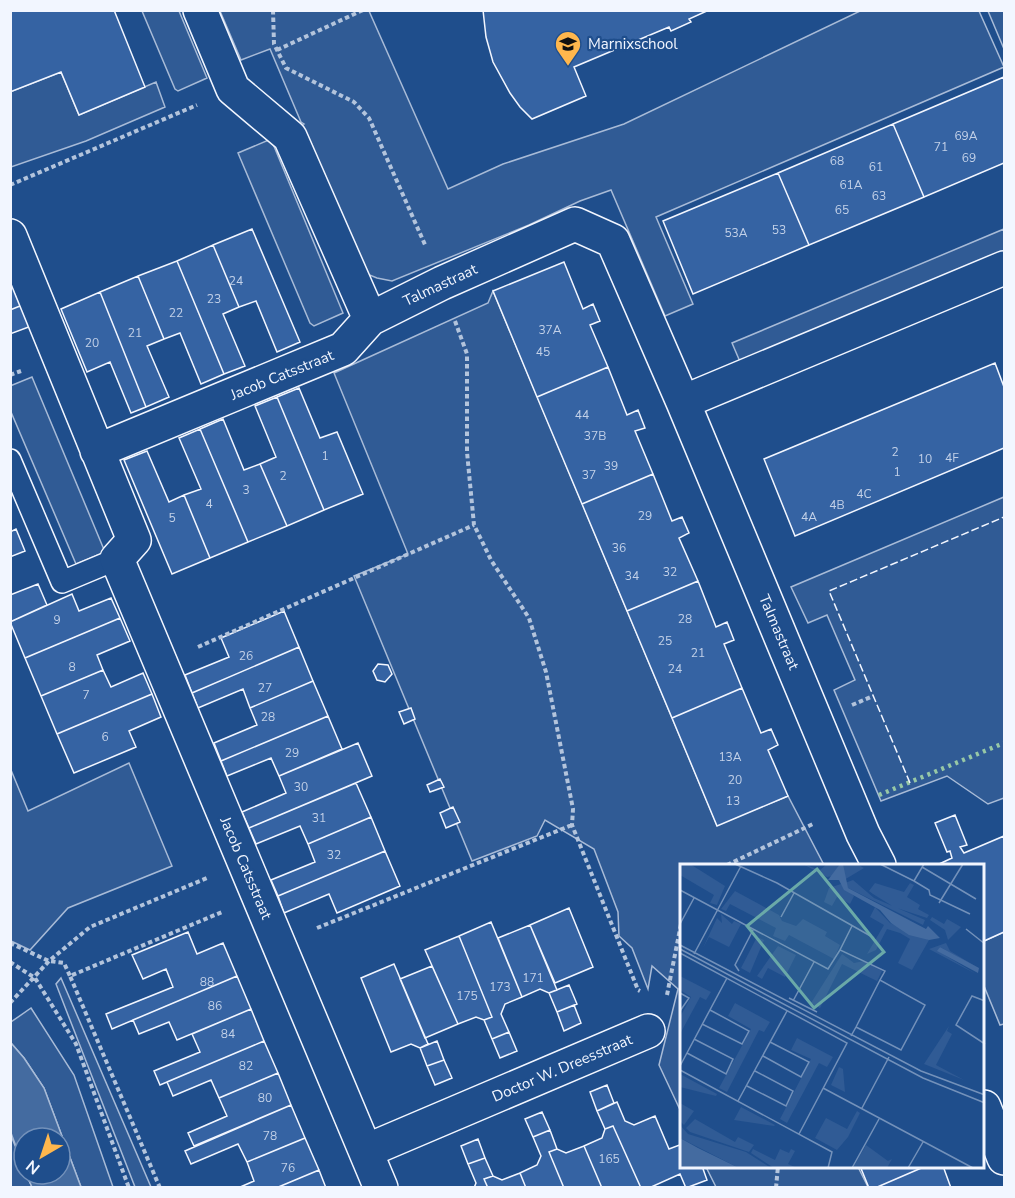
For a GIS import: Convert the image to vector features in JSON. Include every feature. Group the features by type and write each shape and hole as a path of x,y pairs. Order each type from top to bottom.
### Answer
{"street":[{"path":"200,10 233,89 290,137 370,319"},
{"name":"Talmastraat","path":"370,319 442,283 575,224 614,241 852,807 878,862"},
{"path":"10,236 134,540 117,559"},
{"path":"683,402 1005,268"},
{"name":"Jacob Catsstraat","path":"97,451 343,349 370,319"},
{"name":"Jacob Catsstraat","path":"117,559 277,944"},
{"path":"277,944 381,1188"},
{"name":"Doctor W. Dreesstraat","path":"366,1151 648,1031"},
{"path":"992,1110 1005,1158"}],"lane":[{"path":"10,460 62,582 117,559"}],"path":[{"path":"273,10 274,44 286,68 354,102 369,118 442,283 467,354 467,452 474,525 490,560 529,618 546,672 573,809 572,825 638,990 665,1001"},
{"path":"277,51 363,10"},
{"path":"10,185 286,68"},
{"path":"160,663 474,525"},
{"path":"729,864 852,807"},
{"path":"277,944 572,825"},
{"path":"10,1003 49,961 90,927 249,875"},
{"path":"70,976 225,911 249,875"},
{"name":"Doctor W. Dreesstraat","path":"648,1031 659,1019 665,1001 680,929"},
{"path":"10,943 49,961 64,963 160,1188"},
{"path":"10,962 35,978 76,1044 129,1188"},
{"path":"776,1188 778,1168"}],"shaded area":[{"path":"142,11 179,11 207,78 178,91 175,89"},
{"path":"220,11 369,11 448,189 503,164 624,124 860,11 979,11 1004,67 656,217 693,304 665,316 611,190 392,281 367,274 301,126 304,124 301,122 270,49 241,60"},
{"path":"988,11 1004,11 1004,49"},
{"path":"61,72 79,115 156,82 165,107 86,141 11,167 10,92"},
{"path":"271,139 343,313 314,326 310,323 238,153"},
{"path":"1004,229 1004,261 744,371 732,343"},
{"path":"493,291 717,825 788,796 823,864 680,864 680,1110 659,1065 678,989 652,966 648,989 632,948 619,936 618,912 594,849 545,820 537,836 472,861 354,576 408,554 334,373 488,303"},
{"path":"32,377 105,552 76,564 11,412 10,386"},
{"path":"1004,497 1004,798 988,804 947,776 881,801 834,690 855,680 827,615 808,623 791,587"},
{"path":"129,763 172,866 68,908 30,950 11,941 11,770 28,811"},
{"path":"1004,932 1004,1024 1000,1025 985,988 985,941"},
{"path":"61,978 151,1187 135,1187 56,984"},
{"path":"31,1008 74,1075 113,1187 81,1187 72,1163 72,1126 58,1126 44,1088 11,1043 11,1022"},
{"path":"11,1043 44,1088 58,1126 12,1126 12,1136"},
{"path":"10,1133 12,1138 12,1186 32,1187 11,1187"},
{"path":"72,1163 81,1187 32,1187 72,1186"},
{"path":"706,1168 858,1168 868,1187 716,1187"}],"building":[{"path":"10,10 114,10 145,87 79,115 61,72 10,92"},
{"path":"483,10 709,10 671,31 669,27 574,67 586,96 532,119 510,93 493,62 486,37"},
{"path":"1004,77 1004,163 924,197 893,124"},
{"path":"893,124 924,197 809,245 778,173"},
{"path":"778,173 809,245 693,294 663,221"},
{"path":"252,229 300,342 277,352 256,301 239,307 213,245"},
{"path":"213,245 239,307 223,314 245,366 224,374 177,261"},
{"path":"177,261 224,374 201,384 180,333 164,339 138,276"},
{"path":"564,262 583,309 593,304 600,321 590,325 608,367 537,397 493,291"},
{"path":"138,276 164,339 147,346 169,397 146,407 100,292"},
{"path":"16,281 25,304 10,310 10,283"},
{"path":"100,292 146,407 131,413 110,362 87,372 61,309"},
{"path":"25,304 34,325 10,334 10,310"},
{"path":"995,363 1004,387 1004,448 795,536 764,459"},
{"path":"608,367 627,415 638,410 645,428 635,431 653,474 582,504 537,397"},
{"path":"299,388 320,438 337,432 363,494 324,510 277,397"},
{"path":"277,397 324,510 287,526 260,464 276,457 255,406"},
{"path":"223,419 244,470 260,464 287,526 248,542 200,429"},
{"path":"200,429 248,542 210,558 184,495 201,489 179,438"},
{"path":"147,451 169,502 184,495 210,558 172,574 124,460"},
{"path":"653,474 672,521 682,517 689,533 679,538 698,581 627,611 582,504"},
{"path":"16,529 25,551 10,557 10,532"},
{"path":"698,581 716,627 727,622 734,640 724,644 742,688 672,718 627,611"},
{"path":"38,584 47,605 10,622 10,595"},
{"path":"72,594 79,611 111,598 120,618 25,658 10,622"},
{"path":"284,611 299,647 192,693 185,675 229,657 221,638"},
{"path":"120,618 130,641 97,655 103,670 41,696 25,658"},
{"path":"299,647 313,681 250,708 243,689 198,708 192,693"},
{"path":"378,664 388,665 392,674 385,682 377,680 373,671"},
{"path":"103,670 111,687 143,673 152,694 57,734 41,696"},
{"path":"313,681 328,716 221,761 214,743 257,725 250,708"},
{"path":"742,688 761,733 771,729 778,745 768,750 788,796 717,826 672,718"},
{"path":"152,694 161,717 129,731 136,747 74,773 57,734"},
{"path":"411,708 415,719 404,724 399,712"},
{"path":"328,716 342,749 279,776 271,758 227,776 221,761"},
{"path":"358,743 372,776 249,828 242,812 286,793 279,776"},
{"path":"440,779 444,787 430,792 427,785"},
{"path":"356,783 371,817 308,844 300,826 256,844 249,828"},
{"path":"453,807 460,822 446,828 440,813"},
{"path":"955,815 967,845 960,847 964,853 1004,836 1004,932 985,941 985,864 939,864 952,858 950,851 947,852 935,823"},
{"path":"371,817 385,851 278,896 271,880 315,862 308,844"},
{"path":"385,851 400,886 337,913 329,894 284,913 278,896"},
{"path":"569,908 593,967 555,983 530,925"},
{"path":"491,922 522,997 505,1004 501,1014 509,1032 492,1039 484,1020 492,1017 459,936"},
{"path":"530,925 557,990 549,993 540,989 522,997 498,938"},
{"path":"188,932 197,954 223,943 237,976 112,1029 106,1014 173,987 166,969 143,979 132,955"},
{"path":"459,936 492,1017 484,1020 476,1017 458,1024 425,950"},
{"path":"394,964 428,1044 420,1048 411,1044 391,1052 361,978"},
{"path":"432,966 458,1024 425,1038 400,979"},
{"path":"237,976 251,1009 177,1040 169,1022 139,1034 133,1020"},
{"path":"569,985 577,1004 557,1012 549,993"},
{"path":"574,1005 581,1023 564,1031 557,1012"},
{"path":"251,1009 264,1041 160,1085 154,1071 200,1052 192,1034"},
{"path":"509,1032 517,1051 500,1058 492,1039"},
{"path":"264,1041 278,1073 219,1098 211,1080 173,1096 167,1082"},
{"path":"437,1041 444,1060 427,1066 420,1048"},
{"path":"444,1060 452,1078 435,1085 427,1066"},
{"path":"278,1073 291,1105 194,1146 188,1133 227,1116 219,1098"},
{"path":"607,1085 614,1103 597,1111 590,1092"},
{"path":"617,1102 625,1121 634,1125 655,1116 669,1149 680,1145 680,1168 703,1168 707,1180 686,1188 680,1174 649,1188 641,1188 613,1126 605,1129 597,1111"},
{"path":"291,1105 305,1138 247,1162 238,1144 191,1164 185,1151"},
{"path":"542,1112 550,1130 533,1137 525,1119"},
{"path":"613,1126 641,1188 602,1188 584,1146 602,1138 605,1129"},
{"path":"550,1130 557,1149 549,1152 564,1188 526,1188 520,1173 537,1165 541,1156 533,1137"},
{"path":"305,1138 319,1170 276,1188 238,1188 254,1181 247,1162"},
{"path":"478,1139 485,1158 468,1164 461,1146"},
{"path":"584,1146 602,1188 564,1188 549,1152 557,1149 566,1153"},
{"path":"485,1158 493,1176 484,1179 488,1188 474,1188 476,1183 468,1164"},
{"path":"861,1168 921,1168 875,1188 869,1188"},
{"path":"921,1168 944,1168 951,1188 875,1188"},
{"path":"319,1170 326,1188 276,1188"},
{"path":"520,1173 526,1188 488,1188 484,1179 493,1176 502,1180"}],"hedge":[{"path":"879,795 1004,743"}],"fence":[{"path":"910,783 829,591 1004,517"}],"place":[{"name":"Marnixschool","path":"568,67"}]}
